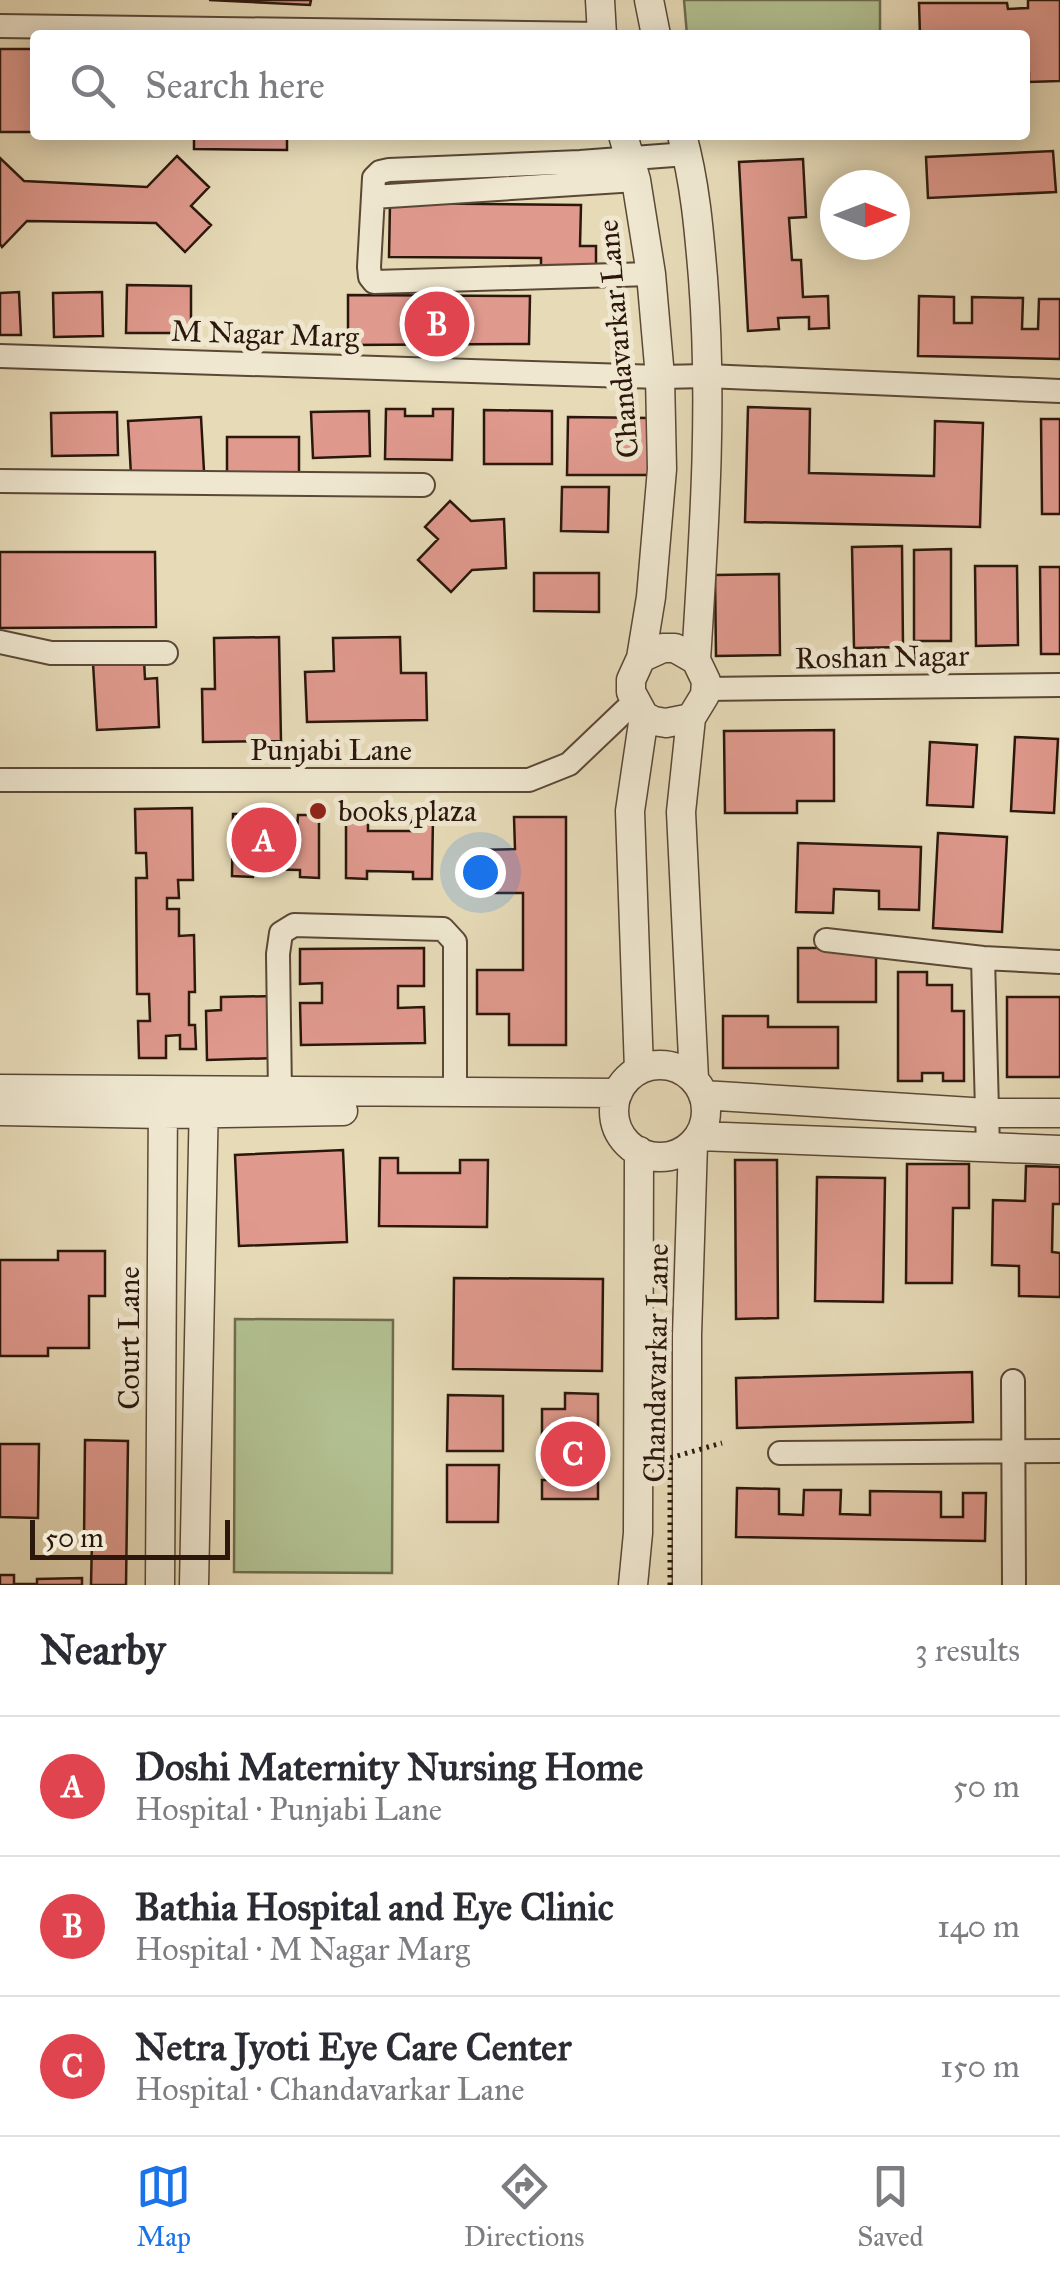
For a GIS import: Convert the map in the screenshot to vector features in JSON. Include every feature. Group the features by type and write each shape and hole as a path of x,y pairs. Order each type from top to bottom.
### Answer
{"street":[{"path":"600,0 602,30"},
{"path":"649,0 655,30"},
{"path":"0,26 301,30"},
{"path":"651,274 374,282 369,267 372,197 629,158 684,144 698,219 708,376 708,479 696,660"},
{"name":"Chandavarkar Lane","path":"629,158 651,274 660,377 662,469 651,597 641,658 631,680 639,709 630,811 639,1070"},
{"name":"M Nagar Marg","path":"0,356 708,376 1060,391"},
{"path":"0,481 423,485"},
{"path":"0,642 51,654 166,653"},
{"path":"641,658 663,648 686,652 702,670 705,690 691,718 681,812 699,1088 706,1118 696,1139 678,1154 664,1157 639,1151 622,1137 616,1123 616,1100 626,1081 639,1070 665,1064 679,1068 699,1088 987,1113 1060,1113"},
{"name":"Roshan Nagar","path":"705,690 1060,685"},
{"path":"639,709 666,723 691,718"},
{"name":"Punjabi Lane","path":"0,780 529,780 569,764 639,709"},
{"path":"280,1092 278,954 281,934 294,926 442,929 454,942 456,1093"},
{"path":"826,940 983,958 1060,962"},
{"path":"983,958 988,1149"},
{"path":"0,1089 163,1103"},
{"path":"204,1103 280,1092 456,1093 616,1100"},
{"path":"0,1111 163,1103 616,1100"},
{"name":"Court Lane","path":"160,1585 163,1103"},
{"path":"194,1585 204,1103"},
{"path":"696,1139 1060,1150"},
{"name":"Chandavarkar Lane","path":"687,1585 686,1335 696,1139"},
{"name":"Chandavarkar Lane","path":"634,1585 638,1533 639,1151"},
{"path":"1013,1382 1014,1585"},
{"path":"780,1453 1060,1451"}],"path":[{"path":"670,1585 670,1458 722,1443"}],"green space":[{"path":"684,0 880,0 880,30 687,30"},
{"path":"235,1319 393,1320 392,1573 234,1572"}],"building":[{"path":"209,0 311,0 310,5"},
{"path":"1028,0 1060,0 1060,81 1030,82 1030,30 920,30 919,3 1007,3 1008,9 1028,8"},
{"path":"0,49 30,49 30,132 0,132"},
{"path":"194,140 287,140 287,150 194,149"},
{"path":"1053,151 1056,192 928,198 926,157"},
{"path":"177,156 209,187 191,206 211,225 185,252 156,223 27,221 2,247 0,244 0,158 24,181 147,187"},
{"path":"803,159 806,217 789,218 792,260 801,260 803,297 828,296 829,328 809,329 809,317 778,318 779,329 748,331 739,162"},
{"path":"390,203 581,205 580,246 596,246 596,266 541,266 541,258 389,257"},
{"path":"127,285 191,286 191,333 126,333"},
{"path":"19,292 21,335 0,335 0,293"},
{"path":"102,292 103,336 54,337 53,293"},
{"path":"348,295 530,296 529,344 348,345"},
{"path":"919,296 954,297 954,323 972,323 972,297 1023,298 1022,329 1038,329 1039,299 1060,299 1060,359 918,356"},
{"path":"748,407 810,409 809,473 934,476 935,421 983,423 980,527 745,522"},
{"path":"386,409 405,409 405,416 433,416 433,409 453,409 452,460 385,459"},
{"path":"484,410 552,411 552,464 484,464"},
{"path":"369,411 370,456 313,458 311,412"},
{"path":"117,412 118,455 52,456 51,413"},
{"path":"201,417 204,471 131,475 128,421"},
{"path":"568,417 651,418 650,475 567,475"},
{"path":"1041,419 1060,419 1060,514 1042,514"},
{"path":"227,437 299,437 299,491 227,491"},
{"path":"562,487 609,487 608,532 561,531"},
{"path":"450,501 471,521 504,519 506,568 472,570 451,592 418,560 438,539 425,527"},
{"path":"902,546 903,647 854,648 852,547"},
{"path":"951,549 951,641 914,641 914,550"},
{"path":"0,552 155,552 156,627 0,628"},
{"path":"975,566 1017,566 1018,645 976,646"},
{"path":"1040,567 1060,567 1060,654 1041,654"},
{"path":"534,573 599,573 599,612 534,611"},
{"path":"779,574 780,655 716,656 715,575"},
{"path":"279,637 281,741 203,742 202,689 215,689 214,638"},
{"path":"400,637 401,673 426,673 427,720 307,722 305,672 334,671 333,638"},
{"path":"144,660 145,679 157,678 159,727 97,730 93,663"},
{"path":"834,730 834,801 797,801 797,813 725,813 724,731"},
{"path":"1015,737 1058,739 1054,813 1011,811"},
{"path":"930,742 977,745 973,807 927,805"},
{"path":"192,808 193,880 178,880 179,898 167,898 167,909 179,909 179,936 194,935 195,992 189,992 189,1025 195,1025 196,1049 180,1049 180,1035 166,1036 166,1058 139,1058 138,1021 150,1021 149,994 137,994 136,878 147,878 146,853 136,853 135,809"},
{"path":"233,814 255,814 254,829 297,829 298,815 319,815 319,878 300,877 300,870 254,869 253,877 232,876"},
{"path":"346,816 368,816 368,831 411,831 411,817 433,817 432,879 413,879 413,872 367,871 367,879 346,878"},
{"path":"514,817 566,817 566,1045 509,1045 509,1014 477,1014 477,970 523,970 523,893 477,893 477,850 515,849"},
{"path":"938,833 1007,837 1002,932 933,928"},
{"path":"798,843 921,847 919,910 879,909 879,891 834,889 833,913 796,912"},
{"path":"424,948 424,986 398,986 398,1008 424,1007 425,1043 301,1045 300,1003 322,1003 322,983 300,984 300,949"},
{"path":"798,948 876,948 876,1002 798,1002"},
{"path":"898,972 927,972 927,985 952,985 952,1011 964,1011 964,1081 943,1081 943,1073 922,1073 922,1081 898,1081"},
{"path":"275,996 276,1058 207,1060 206,1011 221,1010 221,997"},
{"path":"1007,997 1060,997 1060,1077 1007,1077"},
{"path":"723,1016 768,1016 768,1027 838,1027 838,1068 723,1068"},
{"path":"343,1150 347,1242 239,1246 235,1155"},
{"path":"380,1158 398,1158 398,1173 460,1173 460,1160 488,1160 487,1227 379,1226"},
{"path":"735,1160 777,1160 778,1318 736,1319"},
{"path":"907,1164 969,1164 969,1208 953,1208 952,1283 906,1283"},
{"path":"1026,1166 1060,1167 1060,1204 1053,1204 1052,1252 1060,1253 1060,1297 1019,1296 1019,1266 992,1265 993,1200 1025,1201"},
{"path":"817,1177 885,1178 883,1302 815,1301"},
{"path":"58,1251 105,1251 105,1296 89,1296 89,1348 48,1348 48,1356 0,1356 0,1260 58,1260"},
{"path":"454,1278 603,1279 602,1371 453,1369"},
{"path":"972,1372 973,1422 737,1428 736,1378"},
{"path":"565,1393 598,1394 598,1499 542,1499 542,1480 550,1480 551,1447 542,1447 542,1409 565,1409"},
{"path":"448,1395 503,1396 503,1451 447,1451"},
{"path":"85,1440 128,1441 126,1585 91,1585 92,1540 84,1540"},
{"path":"0,1444 39,1444 38,1518 0,1517"},
{"path":"447,1465 499,1465 498,1522 447,1522"},
{"path":"737,1488 779,1489 779,1514 803,1515 804,1490 841,1490 840,1514 870,1515 870,1491 941,1492 941,1517 963,1517 963,1493 986,1493 985,1541 736,1537"},
{"path":"0,1575 14,1575 14,1584 82,1578 82,1585 0,1585"}],"place":[{"name":"Bathia Hospital and Eye Clinic","path":"437,324"},
{"name":"books plaza","path":"318,811"},
{"name":"Doshi Maternity Nursing Home","path":"264,840"},
{"name":"Netra Jyoti Eye Care Center","path":"573,1454"}]}
